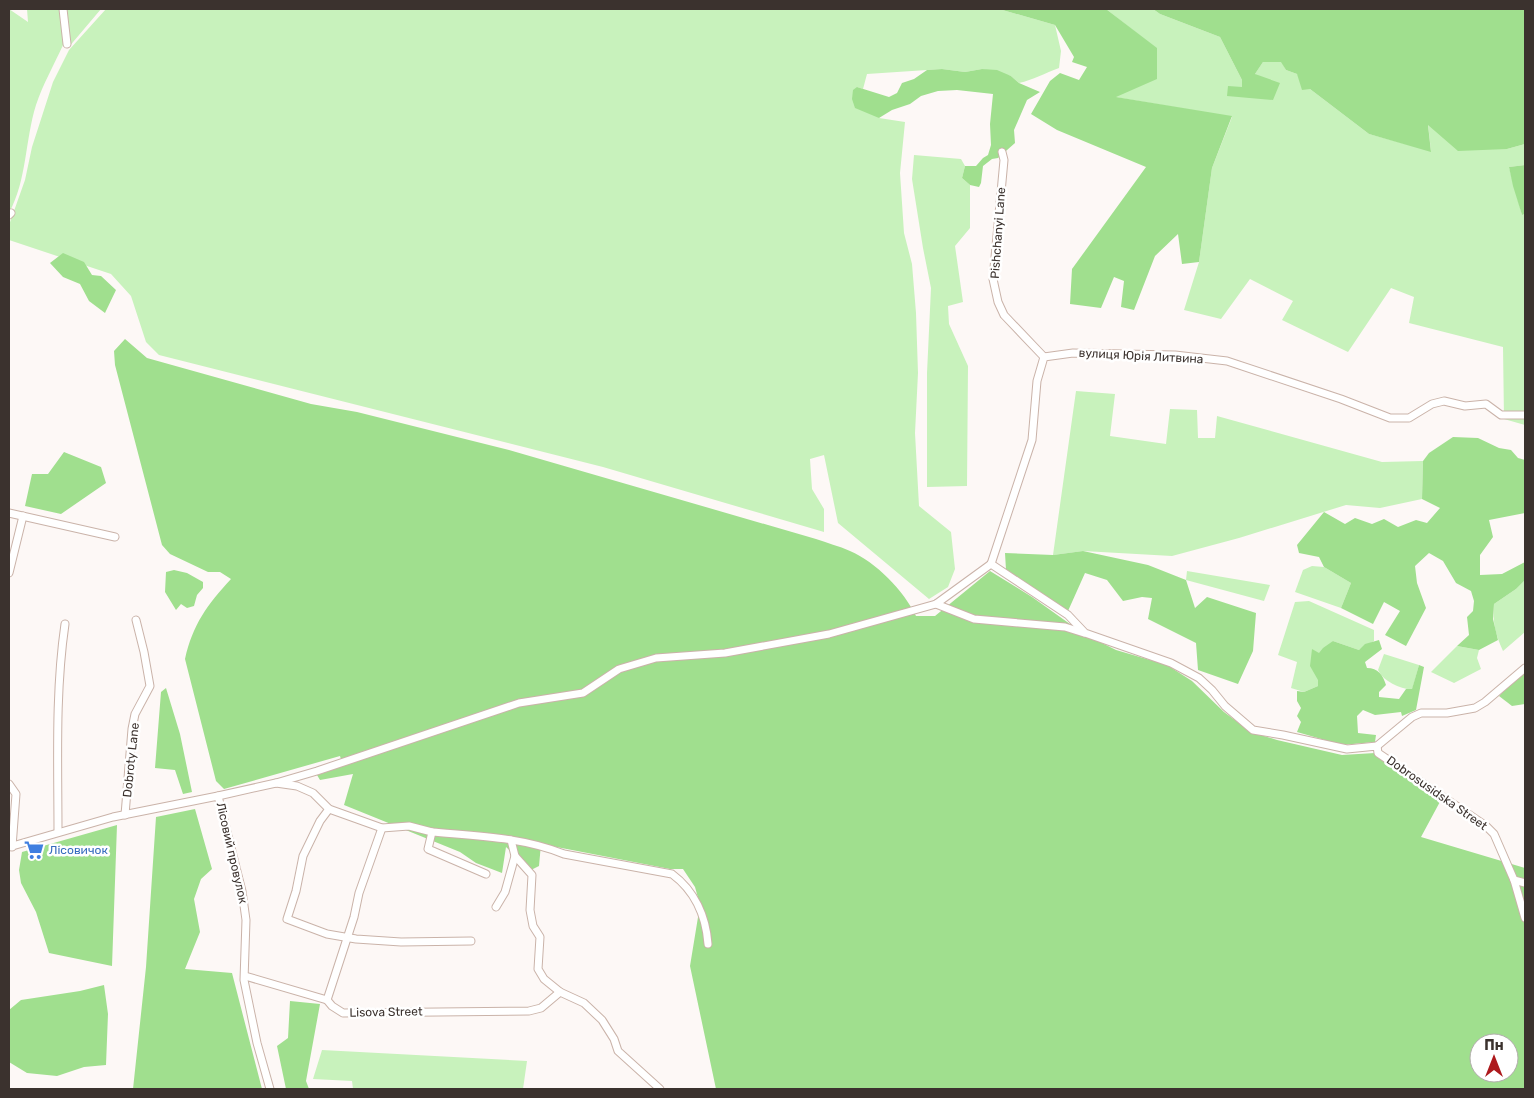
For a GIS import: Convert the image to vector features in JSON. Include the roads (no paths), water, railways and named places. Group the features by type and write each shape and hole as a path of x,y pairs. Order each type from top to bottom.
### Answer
{"street":[{"path":"63,9 66,44"},
{"name":"Pishchanyi Lane","path":"1002,152 1004,160 992,279 998,302 1004,315 1044,358"},
{"name":"вулиця Юрія Литвина","path":"1044,358 1082,353 1175,355 1227,361 1341,399 1390,418 1409,418 1432,404 1444,401 1465,406 1486,404 1501,415 1525,415"},
{"path":"276,783 519,703 583,693 619,669 656,658 725,653 829,634 936,604 991,564 1032,440 1037,381 1044,358"},
{"path":"9,513 116,537"},
{"path":"9,573 23,516"},
{"name":"Dobrosusidska Street","path":"991,564 1038,597 1068,615 1085,633 1171,663 1199,678 1225,706 1253,730 1347,749 1377,746 1378,753 1486,826 1494,834 1514,880 1525,918"},
{"path":"936,604 974,619 1065,627 1085,633"},
{"name":"Dobroty Lane","path":"125,815 130,774 132,728 135,714 150,686 136,620"},
{"path":"58,832 60,664 65,624"},
{"path":"1377,746 1412,717 1421,712 1447,712 1475,708 1485,702 1525,668"},
{"name":"Лісовий провулок","path":"270,1089 257,1043 245,976 246,920 242,891 218,796 276,783 297,786 313,793 329,809 382,828 409,826 432,832 487,835 510,840"},
{"path":"9,784 16,794 11,847"},
{"name":"Dobroty Lane","path":"11,847 58,832 125,815 218,796"},
{"path":"329,809 320,821 303,856 296,891 286,918 327,934 347,938 401,942 472,941"},
{"path":"327,1000 359,893 382,828"},
{"path":"432,832 428,849 486,874"},
{"path":"660,1089 618,1051 614,1039 602,1020 584,1003 560,992 544,979 538,969 540,937 533,926 530,910 532,875 515,856 510,840 547,847 564,854 672,874 683,882 698,906 707,925 708,944"},
{"path":"496,907 505,892 515,856"},
{"path":"1514,880 1525,883"},
{"name":"Lisova Street","path":"245,976 327,1000 343,1013 529,1011 541,1008 560,992"}],"place":[{"name":"Лісовичок","path":"34,850"}]}
